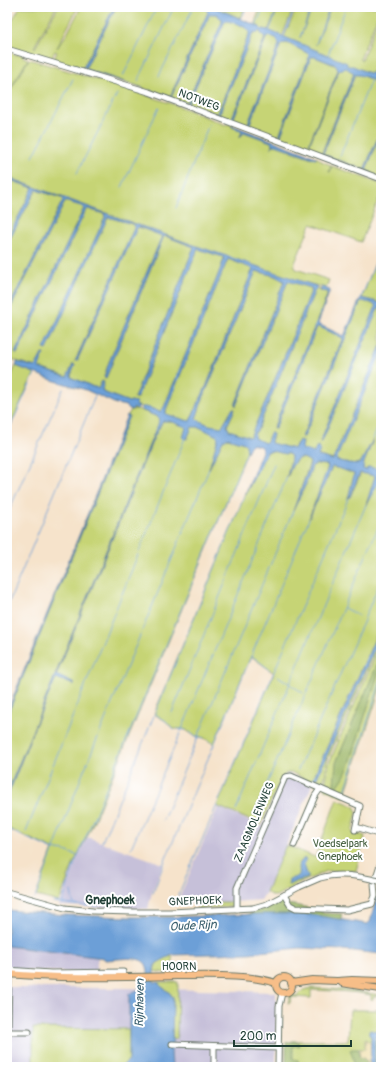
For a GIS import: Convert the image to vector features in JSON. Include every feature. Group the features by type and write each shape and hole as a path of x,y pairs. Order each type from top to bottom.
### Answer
{"main road":[{"name":"HOORN","path":"8,972 51,975 258,978 276,983"},
{"path":"291,983 291,988 287,993 282,993 277,989 276,983 279,979 283,978 289,980 291,983 312,980 381,980"},
{"path":"337,981 351,985 381,989"}],"street":[{"name":"NOTWEG","path":"7,49 148,92 381,179"},
{"name":"ZAAGMOLENWEG","path":"237,909 237,888 285,777 291,776 360,806 355,828 381,835"},
{"path":"294,845 320,789"},
{"path":"284,895 290,905 296,908 347,910 372,904 375,896 374,883 381,862"},
{"name":"GNEPHOEK","path":"7,892 65,908 93,911 162,912 252,908 263,905 318,879 338,875 354,875 380,881"},
{"path":"8,972 7,1032 29,1032"},
{"name":"HOORN","path":"81,975 123,972"},
{"path":"278,1067 279,1006 282,993"},
{"path":"172,1044 278,1048"},
{"path":"214,1046 214,1067"}],"shaded area":[{"path":"288,774 313,783 266,892 261,900 177,903 218,807 262,827 283,777"},
{"path":"87,837 163,864 152,892 148,909 59,906 71,873"},
{"path":"7,942 98,957 95,973 7,970"},
{"name":"Rijnhaven","path":"7,986 19,988 125,988 276,992 276,1067 7,1067"}],"green space":[{"path":"20,7 56,7 34,47 35,48 58,7 78,7 57,48 67,34 81,7 114,7 83,68 60,63 60,61 54,59 57,52 55,51 51,58 7,46 7,29"},
{"path":"116,7 199,7 204,8 208,12 170,97 85,69"},
{"path":"214,7 245,7 240,18"},
{"path":"261,7 278,7 268,30 262,30 256,25 256,19"},
{"path":"279,7 294,7 282,36 269,31"},
{"path":"297,7 311,7 300,38 313,7 329,7 316,45 331,7 381,7 360,59 362,60 381,11 381,78 375,75 375,69 373,72 369,73 353,66 354,73 321,154 280,138 311,57 315,57 336,66 338,70 309,144 339,70 346,63 284,37"},
{"path":"210,14 218,14 222,19 222,22 187,103 173,99 171,97"},
{"path":"225,21 247,29 249,34 217,115 188,104"},
{"path":"259,31 265,37 232,121 221,117 219,115 253,32"},
{"path":"267,35 276,38 280,43 247,126 244,126 233,120"},
{"path":"287,43 307,53 309,57 278,139 249,126 281,44"},
{"path":"7,52 23,55 23,57 28,59 7,94"},
{"path":"29,59 98,80 98,78 173,104 226,125 232,125 232,127 242,131 240,138 244,132 271,142 271,147 276,145 315,159 316,157 331,165 329,172 332,166 381,184 381,193 361,242 311,224 294,265 296,269 329,280 326,288 292,279 185,242 7,177 7,96"},
{"path":"358,74 381,84 381,130 364,170 323,154 355,75"},
{"path":"381,133 381,176 380,178 366,171"},
{"path":"10,180 33,188 7,239 7,183"},
{"path":"36,190 63,200 7,311 7,244"},
{"path":"66,201 84,208 15,353 17,354 86,210 88,209 106,216 45,349 108,217 135,226 78,354 77,361 137,228 138,227 162,236 109,362 104,377 106,378 163,238 165,236 194,247 134,398 137,398 198,249 223,257 224,259 164,407 160,412 153,409 136,406 136,402 129,402 103,392 104,382 102,381 98,389 72,378 71,375 75,365 73,365 68,377 7,358 7,315"},
{"path":"381,247 381,303 362,298"},
{"path":"227,259 253,268 206,387 190,421 188,421 166,414 166,410"},
{"path":"256,271 275,276 284,281 235,405 288,281 312,289 250,438 229,430 227,426 235,409 233,409 222,427 209,425 196,419 202,401"},
{"path":"317,288 320,289 320,291 328,292 327,296 273,429 317,327 319,326 343,337 302,437 304,437 361,300 371,303 376,306 376,309 320,442 378,309 381,306 381,345 333,460 302,449 303,443 296,444 294,449 271,443 273,435 270,433 265,443 254,439 255,432 257,431"},
{"path":"381,353 381,466 379,469 370,467 366,470 363,469 364,463 373,441 359,464 335,460"},
{"path":"16,366 35,373 7,433 7,384"},
{"path":"137,409 158,417 158,424 7,793 7,716 129,416 128,415 131,410"},
{"path":"163,421 169,421 187,427 184,438 187,439 192,427 199,427 217,436 218,438 210,465 222,440 228,438 244,443 246,444 247,452 91,828 73,865 59,902 36,896 53,849 7,828 7,798 34,728 56,677 74,685 56,676 154,437"},
{"path":"267,452 287,453 291,456 288,476 293,464 298,459 302,458 310,462 295,506 306,484 312,466 316,464 327,465 328,467 310,515 332,467 354,474 348,498 350,497 361,473 375,476 367,502 381,478 381,625 313,779 316,780 381,634 381,639 328,759 325,777 322,783 319,786 293,773 287,773 284,775 261,825 217,806 274,673 251,656 214,744 204,738 193,735 186,730 173,729 166,721 154,714 244,497"},
{"path":"381,643 381,660 379,660 336,763 334,785 349,766 381,665 381,686 344,797 325,789 324,785 329,763"},
{"path":"379,660 381,660 381,665 349,766 337,787 334,785 336,763"},
{"name":"Voedselpark Gnephoek","path":"337,799 354,806 357,813 352,832 365,836 356,871 327,871 276,896 266,892 286,845 317,858 316,855"},
{"path":"281,899 285,900 287,904 322,910 322,913 342,914 340,920 314,915 244,915 263,909"},
{"path":"198,902 234,902 232,907 198,908"},
{"path":"172,956 174,974 154,971 158,962"},
{"path":"158,982 178,982 177,1038 172,1039 173,998"},
{"path":"311,988 347,990 380,995 381,997 374,996 372,1000 371,995 341,991 311,990 311,998 291,997 290,1003 288,1003 290,996 297,996 303,990"},
{"path":"350,1010 381,1010 381,1067 291,1067 292,1041 348,1041"},
{"path":"33,1028 129,1029 129,1060 121,1067 33,1067"},
{"path":"286,1042 298,1042 299,1046 293,1046 293,1059 298,1060 299,1064 305,1063 309,1067 286,1067"},
{"path":"359,1049 359,1055 367,1061 367,1067 354,1067 350,1050"}],"sand":[{"path":"365,1039 371,1043 371,1058 369,1060 371,1067 367,1067 366,1060 360,1057 359,1049 365,1049"}],"water":[{"path":"114,7 116,7 85,69 143,88 66,65 66,63 83,68"},
{"path":"199,7 214,7 260,27 262,30 268,30 347,63 347,66 353,66 369,73 372,73 375,69 375,75 381,78 381,84 355,75 323,154 364,170 381,130 366,170 372,173 318,153 321,154 323,151 354,73 346,68 339,70 309,145 338,70 336,65 315,57 311,57 309,62 280,138 313,151 278,139 309,57 307,53 287,43 281,44 249,127 244,126 247,126 279,44 276,38 267,36 233,120 237,123 231,120 265,38 259,31 258,33 253,33 219,115 222,118 207,111 217,115 249,34 247,29 238,24 225,21 188,104 178,100 187,103 222,22 222,19 218,16 218,14 210,14 171,97 173,99 150,90 170,97 208,12 204,8"},
{"path":"232,125 316,157 316,159 276,145 273,145 271,148 271,142 244,132 240,138 242,131 232,127"},
{"path":"7,177 185,242 316,286 317,288 257,431 255,432 254,438 265,443 270,433 272,433 271,443 294,449 299,440 303,441 302,449 314,453 316,447 319,446 320,450 318,456 333,460 381,345 381,353 336,460 359,464 373,439 363,469 366,470 368,467 379,469 381,466 381,478 366,505 375,476 360,473 348,499 354,474 332,467 309,519 328,467 327,465 316,464 312,466 306,484 293,511 310,462 301,458 298,459 295,461 287,477 291,456 287,453 267,452 244,497 262,451 262,447 252,444 247,452 246,445 244,443 228,438 223,440 209,469 218,438 217,436 199,427 192,427 187,439 183,438 186,427 169,421 163,421 154,437 56,675 75,684 74,685 56,678 34,728 7,798 7,793 158,424 158,417 141,410 141,407 160,412 164,407 224,259 223,257 198,249 137,398 134,398 194,247 165,236 163,238 106,378 104,377 109,362 162,236 139,227 137,228 77,361 75,361 135,226 108,217 47,350 44,349 105,217 104,214 88,209 86,210 17,354 15,353 84,208 65,202 7,315 7,311 63,200 36,190 7,244 7,239 33,188 10,180 7,183","holes":["228,259 253,269 206,387 190,421 166,414 166,410","256,271 275,276 284,281 235,405 236,406 288,281 312,289 250,437 229,430 227,426 235,409 233,408 222,427 209,425 196,419 202,401"]},
{"path":"322,287 330,290 318,324 344,336 360,299 362,298 381,303 381,306 378,309 322,442 320,442 376,306 371,303 361,301 304,437 302,437 343,338 317,327 275,429 273,429 327,296 327,292 320,291"},
{"path":"42,354 44,354 39,368 67,377 73,364 75,365 71,375 72,378 98,389 102,381 104,382 103,392 129,402 136,402 136,406 139,406 137,409 134,408 131,410 126,406 116,404 86,390 52,380 16,366 17,362 35,367"},
{"path":"127,415 129,416 7,716 7,712"},
{"path":"381,625 381,634 316,780 313,779"},
{"path":"304,858 306,859 304,865 308,878 288,885 289,879 299,875 299,864"},
{"name":"Oude Rijn","path":"381,882 381,954 300,948 248,953 172,955 157,963 155,965 154,982 158,982 173,998 171,1050 172,1067 121,1067 129,1060 129,994 142,988 144,982 148,982 148,970 145,963 137,959 126,958 105,960 104,958 7,946 7,910 66,915 131,917 294,914 314,915 367,924 370,922"},
{"path":"370,1030 379,1031 379,1036 376,1036 375,1041 375,1067 371,1067 369,1060 371,1057"}],"waterway":[{"path":"123,76 157,7"},
{"path":"138,81 174,7"},
{"path":"241,19 247,7"},
{"path":"256,25 264,7"},
{"path":"269,31 278,7"},
{"path":"283,38 295,7"},
{"path":"300,37 312,7"},
{"path":"316,44 330,7"},
{"path":"328,55 346,7"},
{"path":"159,76 192,10"},
{"path":"375,67 381,53"},
{"path":"33,157 73,79"},
{"path":"340,156 371,80"},
{"path":"77,173 117,94"},
{"path":"122,187 159,107"},
{"path":"176,208 209,124"},
{"path":"361,298 381,249"},
{"path":"7,376 10,369"},
{"path":"7,434 35,373"},
{"path":"7,515 63,389"},
{"path":"7,607 96,394"},
{"path":"373,439 381,421"},
{"path":"26,832 185,438"},
{"path":"62,904 74,865 247,452"},
{"path":"171,715 274,464"},
{"path":"35,898 81,778 209,469"},
{"path":"131,848 287,477"},
{"path":"102,842 244,497"},
{"path":"178,896 348,499"},
{"path":"236,810 366,505"},
{"path":"163,820 293,511"},
{"path":"153,893 164,863 309,519"},
{"path":"253,816 381,521"},
{"path":"298,770 381,580"},
{"path":"344,608 359,616"},
{"path":"252,656 270,670"},
{"path":"278,676 303,693"},
{"path":"344,794 381,680"},
{"path":"155,714 166,721 174,730"},
{"path":"178,729 186,730"},
{"path":"190,732 193,735 204,738"},
{"path":"208,740 214,744"},
{"path":"7,829 51,849 65,851 78,856"},
{"path":"7,889 11,891"},
{"path":"71,891 75,905"},
{"path":"53,902 98,907"}],"district":[{"name":"Gnephoek","path":"110,900"}]}
